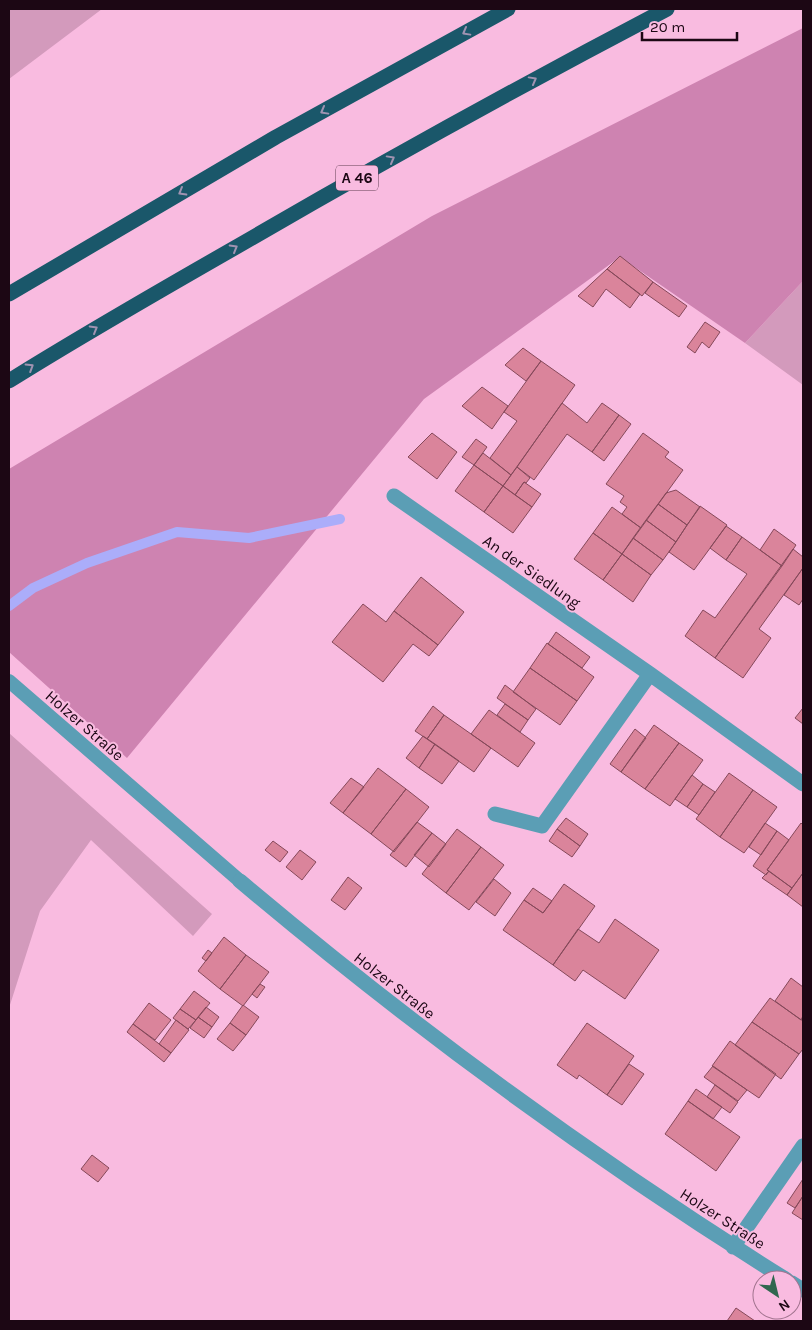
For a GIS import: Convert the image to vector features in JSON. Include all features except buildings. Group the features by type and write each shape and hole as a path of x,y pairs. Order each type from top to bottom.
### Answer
{"highway":[{"path":"9,294 276,138 508,9"},
{"name":"A 46","path":"9,381 303,208 562,64 667,9"}],"street":[{"name":"An der Siedlung","path":"394,496 650,674 803,784"},
{"path":"496,814 542,826 650,674"},
{"name":"Holzer Straße","path":"240,881 345,968 445,1045 625,1174 733,1247 771,1270"},
{"path":"733,1247 803,1146"}],"lane":[{"name":"Holzer Straße","path":"9,681 240,881"}],"shaded area":[{"path":"9,9 102,9 9,79"},
{"path":"803,28 803,281 745,343 620,257 424,399 127,758 9,652 9,469 432,216"},
{"path":"803,281 803,385 745,343"},
{"path":"9,733 212,914 193,936 91,840 40,911 9,1008"}],"waterway":[{"path":"9,606 33,588 87,563 177,532 249,538 340,519"}]}
